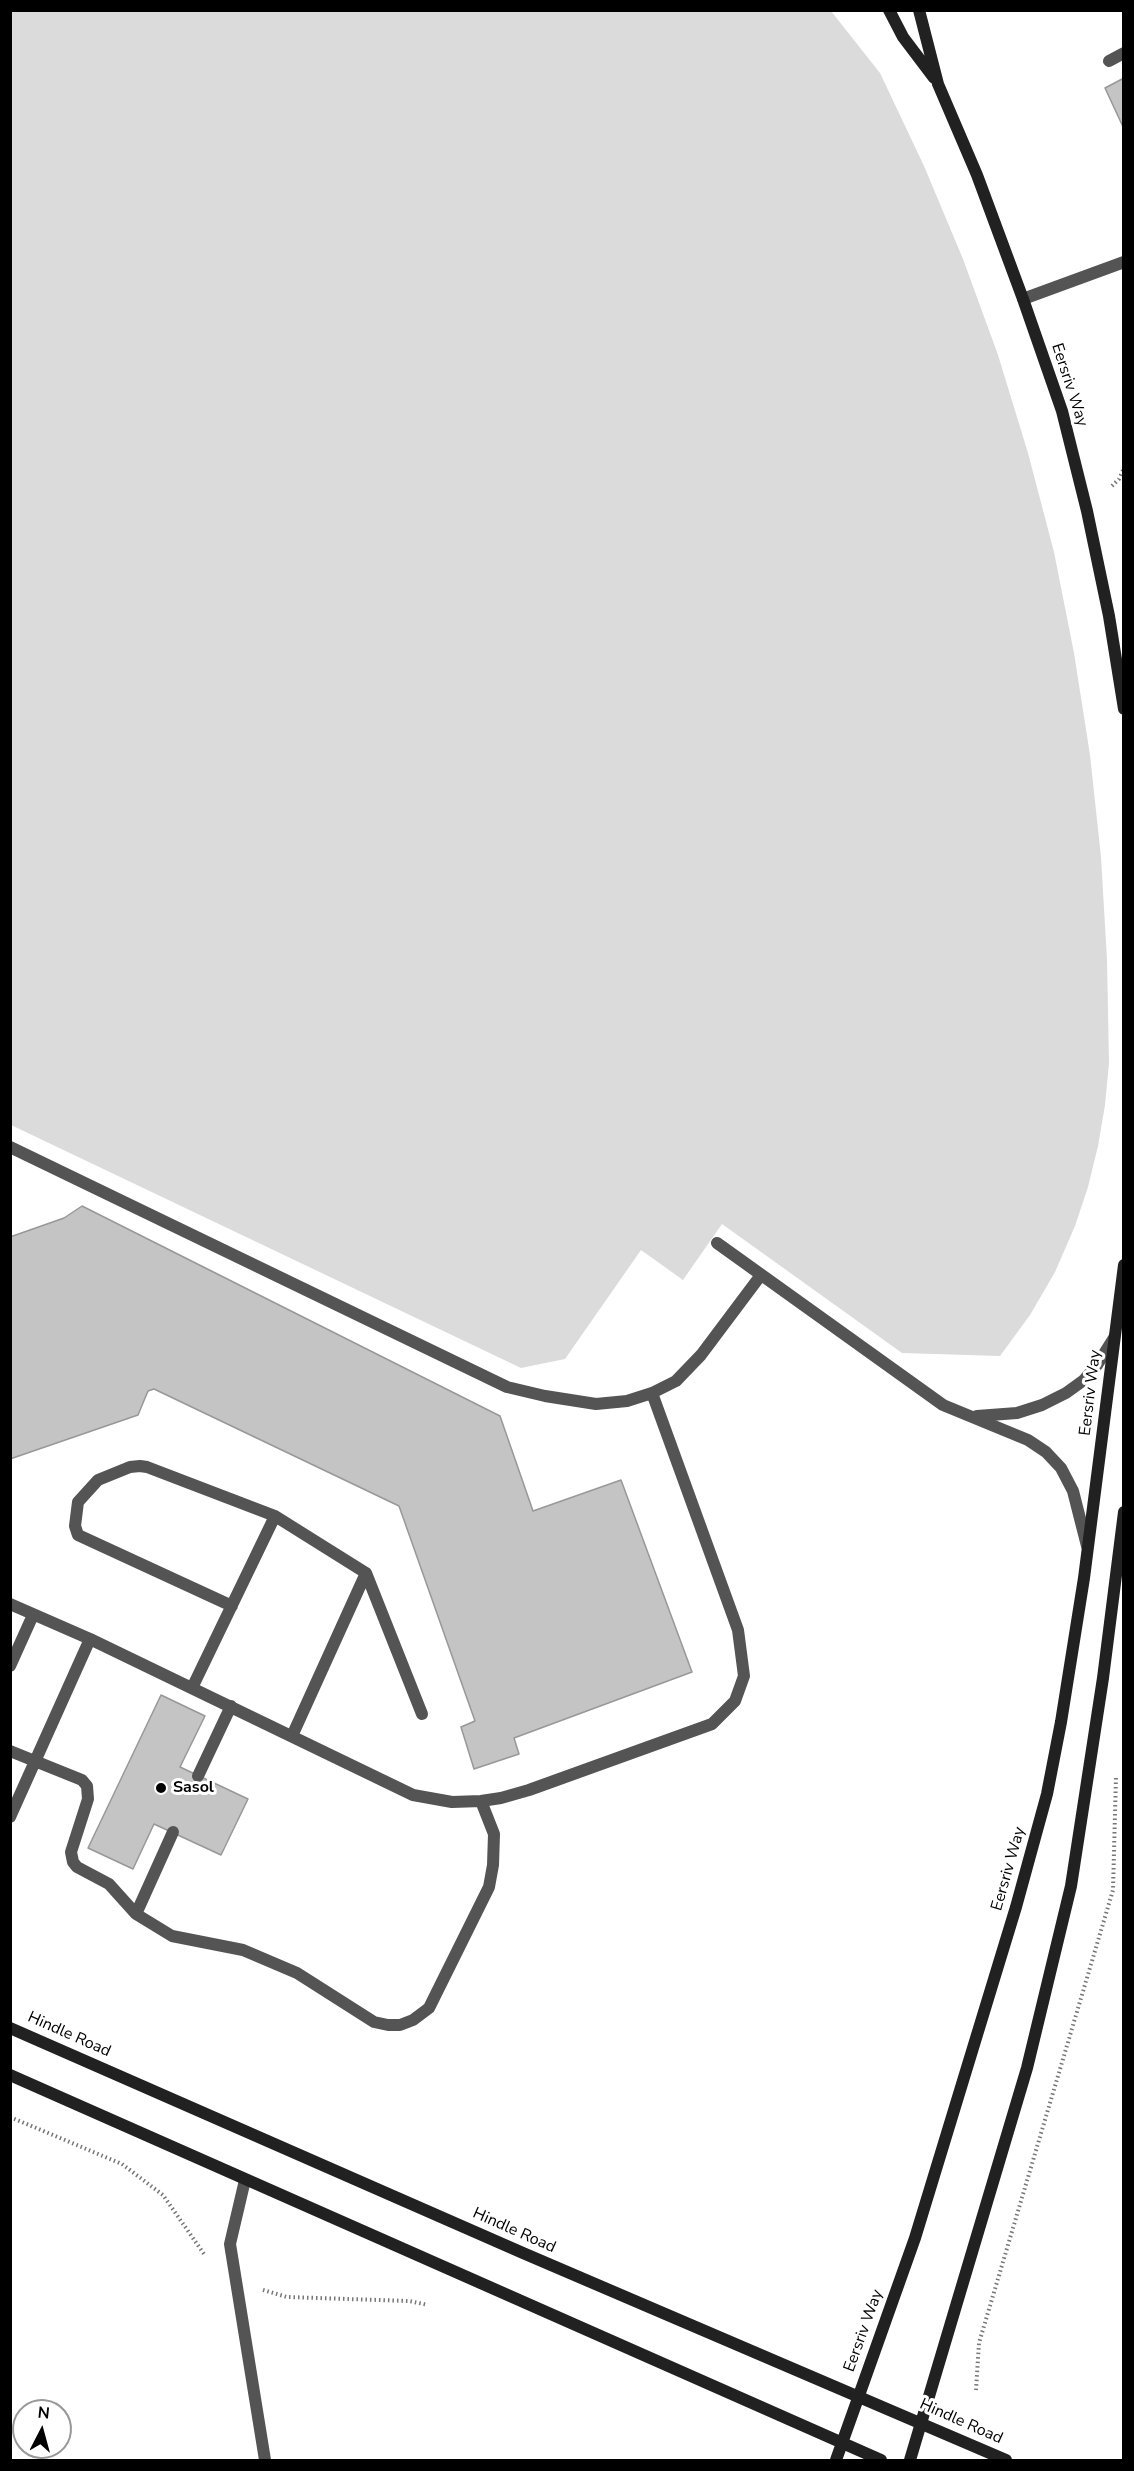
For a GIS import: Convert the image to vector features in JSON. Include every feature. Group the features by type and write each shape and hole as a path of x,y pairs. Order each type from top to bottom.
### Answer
{"main road":[{"name":"Eersriv Way","path":"889,10 903,37 938,84"},
{"name":"Eersriv Way","path":"920,11 938,84 1023,298 1062,411 1087,511 1109,616 1124,709"},
{"name":"Eersriv Way","path":"836,2460 915,2238 1016,1907 1047,1794 1063,1711 1088,1547 1124,1265"},
{"path":"910,2460 1027,2068 1071,1886 1103,1678 1124,1512"},
{"name":"Hindle Road","path":"10,2028 1006,2460"},
{"path":"10,2075 881,2460"}],"street":[{"path":"1109,61 1124,54"},
{"path":"1023,298 1124,262"},
{"path":"10,1147 507,1387 596,1404 627,1401 652,1393 676,1381 701,1355 761,1275"},
{"path":"717,1244 943,1405 1028,1440 1046,1452 1061,1468 1073,1491 1088,1547"},
{"path":"972,1416 1017,1413 1066,1394 1084,1380 1097,1365 1114,1338"},
{"path":"10,1604 90,1639 413,1794 452,1802 481,1801 529,1790 712,1724 735,1701 744,1676 738,1630 652,1393"},
{"path":"232,1606 78,1535 75,1526 78,1502 98,1480 130,1467 140,1466 275,1516 366,1573 422,1714"},
{"path":"192,1688 275,1516"},
{"path":"292,1736 366,1573"},
{"path":"10,1665 33,1615"},
{"path":"10,1817 90,1639"},
{"path":"198,1776 231,1706"},
{"path":"10,1751 82,1780 87,1786 88,1799 71,1852 73,1862 77,1868 109,1884 136,1914 172,1936 243,1950 297,1973 374,2022 388,2025 400,2025 413,2020 429,2008 489,1887 495,1834 481,1801"},
{"path":"136,1914 173,1832"},
{"path":"245,2180 230,2244 265,2460"}],"path":[{"path":"1113,486 1124,468"}],"shaded area":[{"path":"10,11 831,11 880,73 924,166 963,259 998,355 1028,453 1054,552 1074,653 1090,755 1101,857 1107,960 1109,1063 1098,1146 1075,1226 1055,1272 1030,1315 1000,1356 902,1353 722,1224 683,1280 641,1250 565,1359 521,1368 11,1125"}],"building":[{"path":"1124,78 1124,129 1105,88"},
{"path":"82,1206 500,1416 533,1511 621,1480 692,1672 514,1738 519,1754 474,1769 461,1727 475,1721 399,1506 154,1389 148,1391 138,1415 10,1459 10,1237 64,1218"},
{"path":"161,1695 205,1716 180,1767 248,1799 221,1855 154,1824 133,1869 88,1848"}],"place":[{"name":"Sasol","path":"161,1788"}]}
